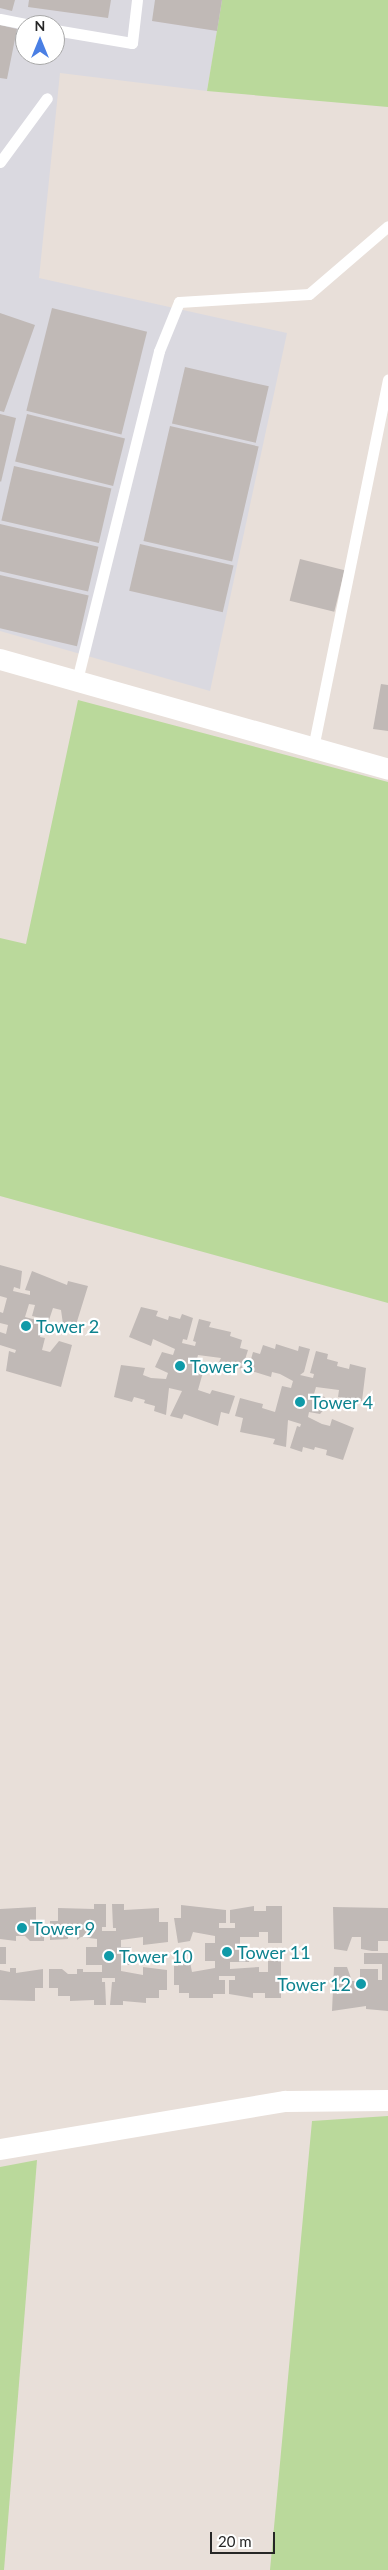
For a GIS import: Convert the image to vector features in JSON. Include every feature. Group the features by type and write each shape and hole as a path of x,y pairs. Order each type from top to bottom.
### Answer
{"street":[{"path":"0,659 388,769"},
{"path":"0,2149 285,2101 388,2100"}],"lane":[{"path":"65,32 132,43 137,0"},
{"path":"0,18 15,22"},
{"path":"0,162 47,98"},
{"path":"77,680 159,351 179,302 310,294 388,226"},
{"path":"313,748 388,380"}],"shaded area":[{"path":"0,0 222,0 207,91 60,73 39,278 287,333 210,691 0,631"}],"green space":[{"path":"222,0 388,0 388,107 207,91"},
{"path":"78,700 388,782 388,1303 0,1196 0,938 26,944"},
{"path":"388,2116 388,2570 270,2570 312,2121"},
{"path":"37,2160 4,2570 0,2570 0,2167"}],"building":[{"path":"0,0 15,0 12,11 0,8"},
{"path":"29,0 111,0 108,18 28,7"},
{"path":"155,0 222,0 217,31 152,21"},
{"path":"0,25 15,29 15,39 7,79 0,78"},
{"path":"52,308 147,332 121,435 26,411"},
{"path":"0,313 35,325 4,412 0,411"},
{"path":"185,367 269,386 256,443 172,424"},
{"path":"0,414 16,418 1,482 0,481"},
{"path":"27,414 125,438 113,486 15,462"},
{"path":"170,426 259,446 232,561 143,541"},
{"path":"14,466 111,488 99,543 1,521"},
{"path":"0,524 98,547 88,592 0,571"},
{"path":"140,544 234,566 223,612 129,591"},
{"path":"300,559 345,570 334,612 290,601"},
{"path":"0,575 89,595 77,646 0,628"},
{"path":"381,684 388,685 388,731 373,729"},
{"name":"Tower 2","path":"0,1265 22,1271 20,1289 14,1287 13,1291 30,1295 30,1291 25,1290 32,1271 67,1285 68,1281 88,1286 75,1328 63,1324 61,1310 53,1308 49,1320 32,1316 35,1305 29,1304 25,1317 44,1322 40,1337 45,1338 42,1350 50,1352 59,1341 72,1345 61,1387 6,1371 9,1351 15,1353 16,1350 0,1345 0,1332 6,1334 8,1325 0,1323 0,1312 3,1313 7,1298 0,1296"},
{"name":"Tower 3","path":"141,1307 158,1311 156,1316 168,1320 169,1316 180,1319 182,1314 193,1318 187,1340 183,1339 182,1343 195,1346 196,1342 193,1341 199,1319 211,1322 209,1327 231,1332 230,1336 242,1340 240,1348 248,1350 242,1369 219,1362 221,1358 198,1355 196,1363 205,1365 198,1390 210,1394 212,1390 235,1396 229,1414 221,1412 218,1426 184,1414 182,1419 170,1416 182,1391 169,1388 166,1415 154,1411 155,1406 144,1403 145,1400 134,1397 132,1402 114,1397 121,1365 145,1368 143,1375 151,1378 166,1379 168,1373 155,1367 162,1352 173,1355 175,1349 153,1339 151,1346 129,1337"},
{"name":"Tower 4","path":"276,1344 298,1351 299,1346 310,1349 304,1372 300,1375 313,1378 314,1374 310,1373 316,1351 328,1354 327,1359 338,1362 337,1366 349,1369 350,1364 366,1368 362,1401 338,1397 339,1390 316,1387 314,1394 325,1397 322,1407 326,1407 320,1414 309,1412 308,1417 322,1424 330,1426 332,1419 354,1428 343,1460 326,1455 327,1450 315,1447 314,1450 303,1447 302,1452 290,1448 297,1426 300,1427 301,1424 288,1420 286,1447 273,1444 275,1439 240,1432 243,1418 235,1416 240,1398 263,1404 262,1408 275,1412 282,1386 291,1388 293,1381 280,1374 272,1372 271,1377 248,1370 253,1352 260,1354 263,1345 275,1349"},
{"name":"Tower 10","path":"94,1904 106,1904 106,1927 102,1927 102,1931 116,1931 116,1928 113,1928 112,1904 124,1904 124,1910 159,1908 159,1922 168,1922 168,1942 143,1945 143,1937 121,1940 121,1947 131,1947 131,1965 121,1965 121,1971 143,1975 143,1967 167,1970 167,1990 159,1990 159,1998 146,1998 146,2003 123,2001 123,2005 110,2005 112,1982 115,1982 115,1978 102,1978 102,1982 105,1982 106,2005 94,2005 94,2000 70,2001 70,1996 58,1996 58,1988 49,1988 49,1969 62,1969 68,1974 77,1974 77,1969 83,1969 83,1972 102,1972 102,1965 86,1965 86,1947 97,1947 97,1939 81,1937 77,1940 77,1936 68,1936 68,1939 50,1940 50,1921 58,1921 58,1908 94,1909"},
{"name":"Tower 11","path":"181,1905 226,1910 226,1923 219,1923 219,1928 235,1928 235,1923 230,1923 230,1910 254,1906 254,1911 266,1911 266,1906 282,1906 282,1943 268,1943 268,1932 259,1932 259,1937 240,1937 240,1944 249,1944 249,1962 230,1962 230,1969 259,1967 259,1972 268,1972 268,1961 281,1961 281,1998 265,1998 265,1993 253,1993 253,1998 229,1994 229,1980 235,1980 235,1976 219,1976 219,1980 225,1980 225,1994 213,1994 213,1998 189,1998 189,1993 179,1993 179,1985 174,1985 174,1966 178,1966 178,1961 190,1962 192,1972 215,1968 215,1961 205,1961 205,1943 215,1943 215,1936 193,1932 190,1941 178,1943 174,1918 181,1918"},
{"name":"Tower 9","path":"36,1907 36,1921 44,1921 44,1941 30,1941 25,1936 16,1936 16,1941 0,1939 0,1909"},
{"name":"Tower 12","path":"333,1907 388,1908 388,1941 378,1941 378,1951 372,1951 361,1949 361,1937 352,1937 347,1951 334,1949"},
{"name":"Tower 9","path":"0,1947 6,1947 6,1964 0,1964"},
{"name":"Tower 12","path":"364,1953 388,1953 388,2011 366,2009 366,2006 332,2011 334,1967 347,1967 352,1981 360,1981 360,1969 378,1969 378,1980 382,1980 382,1964 364,1964"},
{"name":"Tower 9","path":"10,1968 16,1968 16,1973 43,1969 43,1988 35,1988 35,2001 0,2000 0,1970 10,1972"}],"place":[{"name":"Tower 2","path":"26,1326"},
{"name":"Tower 3","path":"180,1366"},
{"name":"Tower 4","path":"300,1402"},
{"name":"Tower 9","path":"22,1928"},
{"name":"Tower 11","path":"227,1952"},
{"name":"Tower 10","path":"109,1956"},
{"name":"Tower 12","path":"361,1984"}]}
